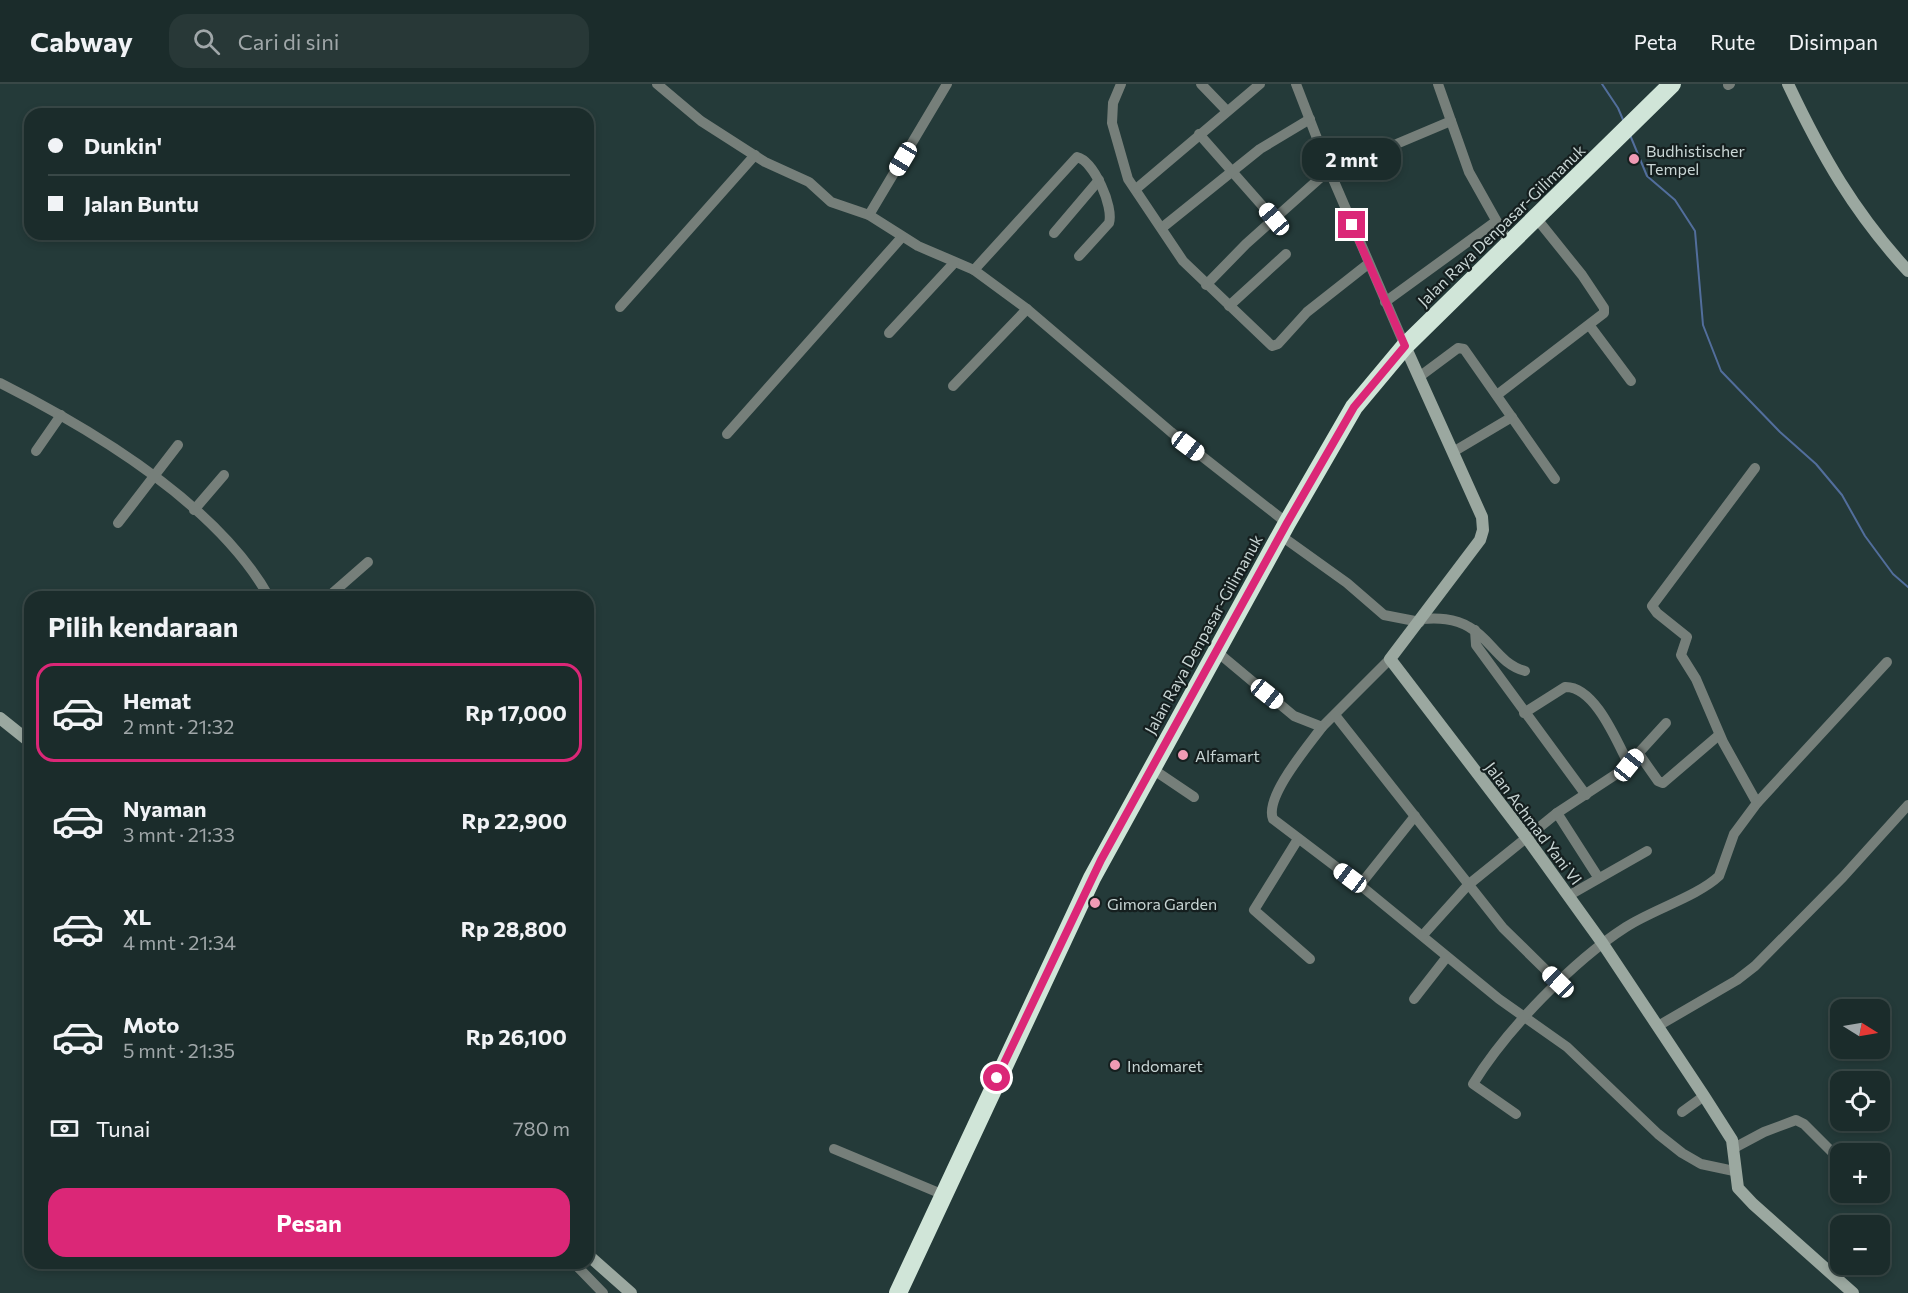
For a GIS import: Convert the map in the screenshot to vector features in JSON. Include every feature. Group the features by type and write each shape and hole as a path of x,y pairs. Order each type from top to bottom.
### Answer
{"highway":[{"name":"Jalan Raya Denpasar-Gilimanuk","path":"898,1293 1092,878 1283,529 1354,407 1405,346 1537,219 1672,84"}],"street":[{"path":"657,84 701,122 755,155 809,182 831,202 869,215 902,237 954,263 974,270 1026,309 1384,615 1418,624 1459,622 1505,662 1525,671"},
{"path":"869,215 947,84"},
{"path":"1122,84 1113,103 1112,123 1124,171 1163,227 1183,261 1272,346 1276,346 1307,312 1368,264"},
{"path":"1201,84 1227,111"},
{"path":"1136,189 1260,84"},
{"path":"1296,84 1368,264 1482,518 1483,530 1480,540 1418,624 1390,658 1322,727 1291,771 1273,804 1273,818 1423,935 1446,958 1567,1047 1642,1119 1682,1153 1701,1164 1734,1171"},
{"path":"1438,84 1469,172 1495,222 1510,245"},
{"path":"1788,84 1820,152 1839,184 1908,271"},
{"path":"1163,227 1260,149 1310,119"},
{"path":"1206,285 1274,219 1330,171 1451,121"},
{"path":"1199,134 1234,170 1274,219"},
{"path":"620,307 755,155"},
{"path":"974,270 1075,158 1082,159 1099,180 1111,220 1079,256"},
{"path":"1054,233 1099,180"},
{"path":"1497,395 1590,326 1604,313 1604,308 1582,275 1537,219"},
{"path":"1385,302 1495,222"},
{"path":"727,434 902,237"},
{"path":"1228,306 1286,254"},
{"path":"889,333 954,263"},
{"path":"953,386 1026,309"},
{"path":"1590,326 1631,381"},
{"path":"1419,377 1462,348 1555,479"},
{"path":"0,383 61,415 153,477 210,523 244,560 265,591"},
{"path":"36,451 61,415"},
{"path":"1453,452 1512,417"},
{"path":"118,523 178,445"},
{"path":"1755,468 1652,606 1657,613 1687,637 1681,655 1700,687 1719,735 1757,803"},
{"path":"194,510 224,475"},
{"path":"335,591 368,562"},
{"path":"1474,634 1476,645 1586,795"},
{"path":"1216,651 1294,716 1322,727"},
{"name":"Jalan Achmad Yani VI","path":"1390,658 1526,837 1603,944 1729,1133 1734,1148 1734,1171 1738,1188 1853,1293"},
{"path":"1516,1114 1473,1084 1525,1018 1558,982 1603,944 1635,921 1715,880 1722,870 1739,826 1757,803 1887,662"},
{"path":"1524,713 1565,687 1579,690 1590,698 1600,712 1629,765"},
{"path":"1335,715 1503,928 1558,982"},
{"path":"0,718 24,737"},
{"path":"1423,935 1468,885 1557,813 1629,765 1666,723"},
{"path":"1638,754 1658,781 1663,783 1719,735"},
{"path":"1151,768 1194,797"},
{"path":"1658,1026 1737,980 1755,966 1843,877 1908,806"},
{"path":"1557,813 1598,877"},
{"path":"1360,885 1415,816"},
{"path":"1298,839 1254,910 1310,959"},
{"path":"1568,896 1647,851"},
{"path":"1414,999 1446,958"},
{"path":"1682,1112 1704,1096"},
{"path":"1734,1148 1764,1132 1796,1120 1804,1124 1830,1150"},
{"path":"834,1149 944,1195"},
{"path":"594,1260 631,1293"},
{"path":"579,1269 600,1292"}],"waterway":[{"path":"1602,84 1618,108 1624,122"},
{"path":"1630,135 1647,176 1675,200 1695,231 1703,325 1721,371 1780,432 1816,464 1842,495 1865,536 1893,574 1908,587"}],"place":[{"name":"Budhistischer Tempel","path":"1634,159"},
{"name":"Alfamart","path":"1183,755"},
{"name":"Gimora Garden","path":"1095,903"},
{"name":"Indomaret","path":"1115,1065"}],"route":[{"path":"997,1078 1120,823 1287,523 1354,407 1405,346 1352,225"}]}
